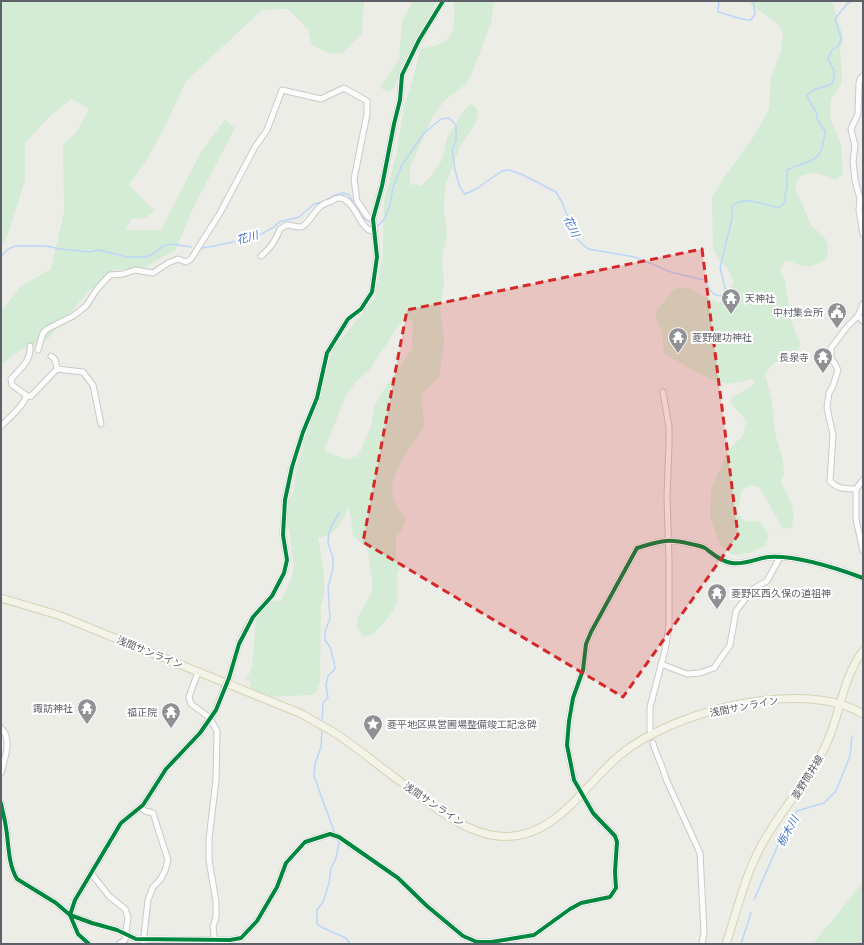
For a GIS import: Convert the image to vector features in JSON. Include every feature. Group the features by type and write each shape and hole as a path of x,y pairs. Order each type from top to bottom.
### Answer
{"main road":[{"name":"浅間サンライン","path":"1,598 58,615 302,714 331,731 435,807 460,823 481,832 499,836 513,836 528,833 554,820 582,795 620,755 648,736 684,719 747,703 779,698 809,698 839,703 863,714"},
{"name":"菱野筒井線","path":"726,944 750,869 769,831 808,778 826,746 848,678 863,651"}],"street":[{"path":"89,944 78,934 70,915 75,900 121,822 143,805 166,769 200,732 209,717 216,710 229,678 239,644 247,627 253,617 272,596 284,572 286,560 283,535 285,500 292,467 303,432 317,398 327,353 348,319 361,309 372,292 377,257 373,219 382,186 400,100 402,75 418,40 443,1"},
{"path":"863,76 859,83 858,114 851,129 855,146 853,161 855,180 860,199 859,210 863,234"},
{"path":"38,350 43,333 46,329 73,316 86,306 97,289 110,275 123,274 135,270 153,273 168,263 178,259 186,262 191,259 220,213 255,147 267,130 282,90 320,99 344,88 367,101 367,114 354,179 357,201 368,217 373,219"},
{"path":"261,256 267,252 277,238 280,229 288,225 300,228 306,225 320,206 338,198 345,200 351,205 366,228 374,231"},
{"path":"856,489 840,488 835,486 830,481 833,435 827,408 829,393 838,370 831,358 831,348 847,327 858,316 863,304"},
{"path":"858,316 863,321"},
{"path":"26,397 26,395 12,385 11,379 28,359 30,346"},
{"path":"51,356 54,357 56,361 57,369"},
{"path":"1,426 14,413 26,397 31,396 57,369"},
{"path":"57,369 83,372 93,385 101,424"},
{"path":"650,730 650,707 669,627 667,496 669,427 663,392"},
{"path":"863,480 856,489 856,519 863,551"},
{"path":"1,803 6,822 8,845 14,873 17,879 56,903 70,915 126,934 144,942 215,942 241,938 257,921 269,901 277,887 286,863 305,842 330,834 339,837 392,874 463,936 477,942 492,942 534,936 570,909 581,903 610,897 616,888 615,872 617,842 615,836 593,813 574,780 567,745 568,721 573,698 583,670 586,644 591,632 638,548 668,540 703,547 727,562 732,563 746,563 768,558 780,558 833,567 863,578"},
{"path":"661,664 687,674 700,673 714,668 730,645 736,611 753,589 767,580 780,558"},
{"path":"198,672 189,701 209,717 217,731 216,780 209,860 216,902 216,918 213,927 215,942"},
{"path":"1,728 7,737 7,746 1,773"},
{"path":"653,743 666,779 700,853 704,932 702,944"},
{"path":"140,807 145,811 153,813 168,860 165,871 160,880 152,887 148,900 144,942"},
{"path":"91,873 109,896 125,908 128,917 126,934 125,940 119,944"}],"highlighted area":[{"path":"702,249 738,535 623,697 363,542 407,310"}],"green space":[{"path":"1,1 364,1 362,34 342,53 330,54 312,45 308,29 288,9 262,10 186,81 165,126 145,163 129,185 155,211 145,218 131,219 126,230 161,230 201,152 225,119 235,128 192,210 176,249 144,268 114,270 87,293 47,340 19,351 1,365 1,312 21,286 51,269 64,212 63,144 76,133 89,109 72,99 49,117 25,143 25,180 7,237 1,246"},
{"path":"413,1 437,1 401,67 394,88 387,92 380,87 399,60 402,21"},
{"path":"454,1 494,1 491,23 471,76 465,85 445,100 432,118 410,167 410,184 421,186 431,176 442,160 447,138 463,112 471,103 478,111 476,123 460,146 445,187 444,210 447,235 442,256 444,286 440,305 444,344 439,377 422,394 421,401 425,425 403,459 394,478 392,487 395,502 406,520 400,533 396,535 396,554 399,568 397,576 397,601 393,611 382,625 373,634 364,637 357,628 358,617 372,592 372,577 367,548 353,536 349,506 338,527 324,537 318,538 324,572 324,590 321,605 320,681 317,691 312,695 264,697 251,692 250,681 246,679 252,668 256,618 260,606 266,602 281,601 290,583 292,575 293,562 290,530 284,526 284,512 294,490 296,471 325,380 332,350 375,298 383,255 384,201 397,151 404,106 414,75 420,49 440,44 446,40 453,29","holes":["407,316 413,323 412,349 379,397 374,408 371,426 357,459 355,455 350,460 324,451 346,395 357,381 370,369 395,331"]},
{"path":"750,1 832,1 843,40 840,48 842,77 841,85 831,99 830,117 841,145 843,175 835,180 814,173 801,176 797,180 795,187 811,225 824,237 828,244 827,258 813,266 803,266 785,261 780,270 785,281 792,324 801,345 789,364 775,362 765,373 772,401 775,433 783,461 784,474 781,483 793,509 792,527 783,529 760,488 751,485 742,490 737,512 744,521 760,522 769,535 766,545 750,553 733,555 720,545 710,517 711,490 727,452 743,435 746,420 731,403 732,398 754,384 752,379 731,384 717,381 693,370 664,353 662,333 655,313 674,289 688,287 703,296 720,303 734,283 729,271 713,250 712,197 727,173 754,136 769,109 771,77 781,52 783,33 778,24 750,4"},
{"path":"863,882 863,944 813,944"}],"waterway":[{"path":"719,1 718,12 748,20 751,20 755,14 753,1"},
{"name":"花川","path":"375,225 378,226 385,218 390,205 393,187 402,165 424,133 441,119 449,118 456,125 456,141 452,149 455,170 460,188 465,194 476,189 502,171 509,170 523,175 556,192 562,202 577,239 588,249 635,257 671,272 705,280 713,293 721,296 726,292 720,267 732,219 732,206 743,201 749,201 779,208 785,202 787,170 809,162 818,156 821,150 824,142 825,131 817,119 816,111 807,95 816,89 832,84 834,73 828,59 832,50 839,45 841,38 835,19 847,4 852,1"},
{"name":"花川","path":"202,248 256,237 274,227 279,222 299,217 314,204 323,202 335,195 343,193 349,195 361,216 371,223"},
{"name":"花川","path":"1,256 8,249 16,246 46,246 89,252 99,250 127,257 146,257 153,254 163,246 171,244 191,247"},
{"path":"322,723 323,703 328,697 326,685 328,676 335,669 330,647 325,640 325,632 330,618 328,587 333,569 333,558 328,543 329,533 339,513"},
{"path":"322,729 321,747 315,764 314,776 335,834"},
{"name":"栃木川","path":"754,900 785,829 797,811 824,803 836,791 850,756 852,736"},
{"path":"337,838 339,843 336,858 331,868 329,883 323,902 317,910 317,924 346,938 350,944"},
{"name":"栃木川","path":"741,944 751,913"}],"cycle path":[{"path":"89,944 78,934 70,915 75,900 121,823 143,805 166,769 200,733 216,710 229,678 239,644 253,617 272,596 284,573 287,560 283,535 285,500 292,467 303,432 317,398 327,353 348,319 361,309 372,292 377,257 373,219 382,186 400,100 402,75 419,40 443,1"},
{"path":"1,803 11,865 17,879 56,903 70,915 117,930 136,939 230,940 241,938 257,921 277,887 286,863 305,842 330,834 339,837 398,878 427,906 463,936 477,942 491,942 534,935 570,909 581,903 610,897 616,888 615,872 617,842 615,836 593,813 574,780 567,745 573,698 583,670 586,644 591,632 637,548 658,542 675,541 703,547 728,562 745,563 768,557 791,558 828,566 863,578"}],"place":[{"name":"天神社","path":"731,315"},
{"name":"中村集会所","path":"837,329"},
{"name":"菱野健功神社","path":"678,354"},
{"name":"長泉寺","path":"823,374"},
{"name":"菱野区西久保の道祖神","path":"717,610"},
{"name":"諏訪神社","path":"87,725"},
{"name":"福正院","path":"171,729"},
{"name":"菱平地区県営圃場整備竣工記念碑","path":"373,741"}]}
